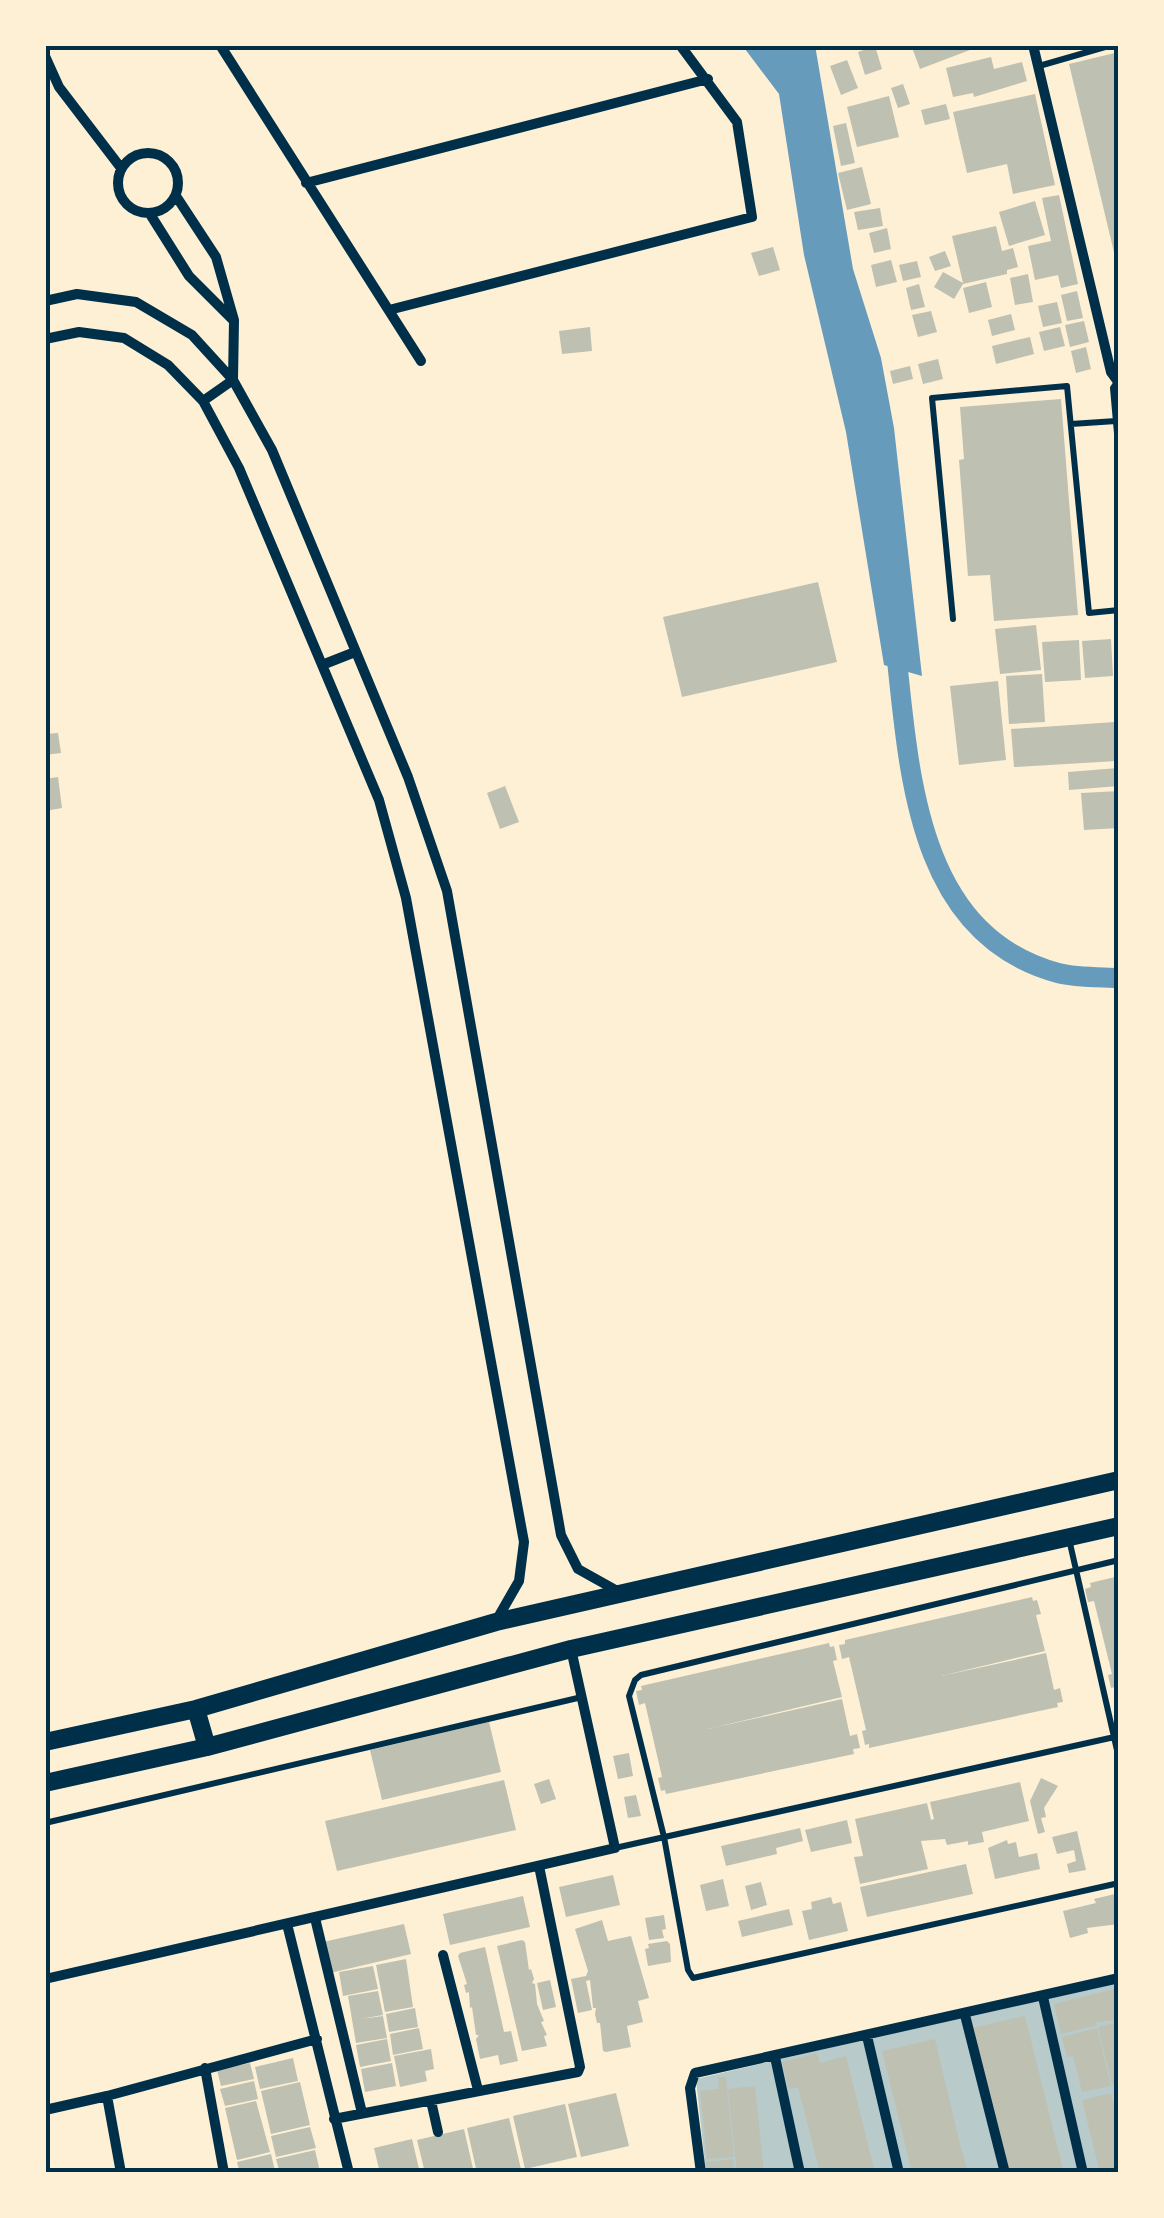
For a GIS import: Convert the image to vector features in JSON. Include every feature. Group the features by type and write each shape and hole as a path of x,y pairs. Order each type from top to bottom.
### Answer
{"main road":[{"path":"45,1742 196,1709 496,1622 1119,1480"},
{"path":"45,1783 206,1747 571,1650 1119,1526"},
{"path":"196,1709 206,1747"}],"street":[{"path":"221,45 421,360"},
{"path":"389,310 752,217 738,122 680,45"},
{"path":"1032,45 1111,372 1118,382"},
{"path":"45,56 59,87 121,168"},
{"path":"306,183 708,80"},
{"path":"139,154 162,156 177,174 176,196 170,206 150,214 136,212 125,204 118,191 121,168 139,154"},
{"path":"176,196 216,257 234,320 233,380"},
{"path":"150,214 189,276 234,320"},
{"path":"45,301 77,294 136,302 192,336 233,380 272,450 408,777 447,891 561,1534 578,1569 622,1594"},
{"path":"45,339 79,332 124,338 168,365 203,401 238,468 379,800 406,898 524,1542 520,1581 496,1622"},
{"path":"203,401 233,380"},
{"path":"322,665 355,652"},
{"path":"45,1979 615,1848 571,1650"},
{"path":"334,2119 579,2070 539,1866"},
{"path":"315,1918 362,2113"},
{"path":"287,1924 350,2173"},
{"path":"444,1955 478,2090"},
{"path":"701,2173 690,2088 694,2076 1119,1978"},
{"path":"1042,1997 1083,2173"},
{"path":"966,2015 1005,2173"},
{"path":"867,2036 899,2173"},
{"path":"45,2110 317,2039"},
{"path":"775,2057 800,2173"},
{"path":"205,2068 224,2173"},
{"path":"107,2096 121,2173"},
{"path":"431,2101 438,2132"}],"lane":[{"path":"1039,66 1112,45"},
{"path":"1118,382 1113,388 1119,456"},
{"path":"953,619 932,398 1068,386 1089,613 1119,610"},
{"path":"1071,424 1116,421"},
{"path":"1068,1538 1119,1759"},
{"path":"1119,1560 641,1675 629,1696 664,1837 688,1970 695,1978 1119,1884"},
{"path":"45,1823 582,1697"},
{"path":"615,1848 1116,1737"}],"shaded area":[{"path":"1119,1979 1119,2173 706,2173 696,2079"}],"water":[{"path":"742,45 815,45 853,269 881,358 894,428 922,676 884,665 846,432 804,255 779,94"}],"building":[{"path":"911,45 983,45 920,69"},
{"path":"875,46 882,69 865,75 858,52"},
{"path":"1119,52 1119,269 1118,269 1069,64"},
{"path":"991,57 994,69 1022,62 1027,81 974,97 973,93 953,97 946,68"},
{"path":"847,60 858,88 841,95 830,66"},
{"path":"903,84 910,104 898,108 891,88"},
{"path":"1035,94 1055,185 1013,194 1007,164 967,173 953,112"},
{"path":"889,96 899,137 857,147 847,107"},
{"path":"946,104 950,119 925,125 921,110"},
{"path":"846,123 855,163 841,166 833,126"},
{"path":"862,167 871,204 847,210 838,173"},
{"path":"1059,195 1078,284 1061,288 1058,275 1035,280 1028,246 1051,241 1042,198"},
{"path":"1035,201 1045,235 1009,246 999,212"},
{"path":"880,208 883,226 858,230 854,212"},
{"path":"996,226 1002,251 1013,248 1018,267 1007,270 1007,274 963,284 954,299 934,287 943,272 963,283 952,236"},
{"path":"887,228 891,249 874,253 869,233"},
{"path":"773,247 780,270 759,276 751,253"},
{"path":"945,251 951,266 935,271 929,257"},
{"path":"891,260 897,282 876,287 871,265"},
{"path":"917,261 921,277 903,281 899,265"},
{"path":"1028,274 1033,302 1015,305 1010,278"},
{"path":"986,282 992,307 969,313 963,288"},
{"path":"919,284 925,307 911,310 906,288"},
{"path":"1077,291 1083,318 1067,321 1061,295"},
{"path":"1057,302 1062,323 1043,327 1038,306"},
{"path":"931,311 937,332 918,337 912,315"},
{"path":"1011,314 1015,330 992,336 988,320"},
{"path":"1084,321 1089,342 1070,347 1065,325"},
{"path":"590,327 592,351 562,354 559,331"},
{"path":"1060,327 1065,346 1044,351 1039,332"},
{"path":"1030,337 1034,354 996,364 992,346"},
{"path":"1086,347 1091,369 1076,373 1071,351"},
{"path":"938,359 943,379 923,384 918,364"},
{"path":"910,366 913,379 893,384 890,371"},
{"path":"1061,399 1078,615 994,621 990,575 968,576 959,460 964,459 960,407"},
{"path":"818,582 837,662 682,697 663,617"},
{"path":"1036,625 1041,670 1000,674 995,629"},
{"path":"1111,639 1113,676 1085,678 1082,641"},
{"path":"1079,640 1081,680 1045,682 1042,642"},
{"path":"1042,674 1045,722 1009,724 1006,676"},
{"path":"998,681 1006,760 959,765 950,686"},
{"path":"1115,722 1117,761 1014,767 1011,729"},
{"path":"58,733 61,753 45,755 45,734"},
{"path":"1118,768 1119,786 1069,790 1068,772"},
{"path":"58,777 62,808 45,811 45,779"},
{"path":"505,786 519,822 500,829 487,793"},
{"path":"1119,791 1119,828 1084,830 1081,793"},
{"path":"1119,1576 1116,1692 1115,1687 1111,1688 1108,1675 1112,1674 1094,1601 1088,1602 1085,1589 1091,1587 1090,1583"},
{"path":"1032,1597 1037,1600 1041,1614 1036,1615 1045,1651 941,1676 1046,1653 1054,1690 1060,1688 1063,1702 1057,1703 1058,1707 869,1748 869,1744 865,1745 862,1731 866,1730 849,1657 842,1659 839,1645 845,1644 845,1640"},
{"path":"829,1643 834,1646 837,1660 833,1661 842,1697 708,1729 842,1699 850,1736 857,1734 860,1748 853,1749 854,1754 666,1794 661,1791 658,1778 662,1777 645,1703 639,1705 636,1691 642,1690 641,1686"},
{"path":"489,1722 501,1772 382,1800 370,1750"},
{"path":"629,1753 633,1776 618,1779 613,1756"},
{"path":"1041,1778 1058,1786 1044,1808 1046,1817 1041,1818 1045,1832 1038,1834 1030,1801"},
{"path":"549,1779 556,1799 541,1804 534,1784"},
{"path":"504,1780 516,1830 337,1871 325,1821"},
{"path":"1020,1782 1029,1821 982,1832 984,1842 968,1845 968,1841 947,1845 945,1839 921,1841 928,1869 860,1884 854,1857 863,1856 855,1819 927,1803 931,1820 934,1819 930,1802"},
{"path":"636,1795 641,1816 628,1818 624,1797"},
{"path":"847,1820 852,1843 811,1852 805,1830"},
{"path":"800,1828 803,1841 776,1848 777,1854 726,1866 721,1846"},
{"path":"1077,1831 1086,1870 1069,1873 1067,1864 1076,1861 1074,1850 1057,1854 1052,1837"},
{"path":"1007,1840 1008,1844 1016,1842 1019,1857 1037,1853 1040,1869 995,1879 988,1848"},
{"path":"966,1864 973,1894 867,1917 860,1887"},
{"path":"613,1875 620,1905 566,1917 559,1887"},
{"path":"723,1879 729,1906 706,1911 700,1885"},
{"path":"761,1882 767,1905 751,1910 745,1886"},
{"path":"1119,1893 1119,1924 1087,1928 1088,1933 1070,1938 1063,1911"},
{"path":"523,1896 530,1927 450,1945 443,1914"},
{"path":"831,1897 833,1904 841,1902 848,1931 809,1940 802,1911 812,1909 811,1902"},
{"path":"789,1909 793,1925 742,1937 738,1921"},
{"path":"664,1915 664,1938 649,1940 645,1918"},
{"path":"602,1920 608,1941 631,1936 649,1998 638,2001 643,2022 627,2026 631,2047 606,2052 593,2008 590,1980 586,1981 592,2010 578,2013 571,1979 586,1976 588,1971 575,1929"},
{"path":"404,1924 411,1954 330,1973 323,1942"},
{"path":"522,1940 547,2046 522,2051 497,1946"},
{"path":"667,1941 671,1962 648,1966 648,1944"},
{"path":"485,1947 504,2032 511,2031 518,2061 500,2065 498,2055 480,2059 476,2039 479,2035 458,1956"},
{"path":"406,1959 413,2007 385,2012 376,1965"},
{"path":"373,1966 378,1989 343,1996 339,1972"},
{"path":"550,1980 556,2007 543,2010 537,1983"},
{"path":"1119,1988 1119,2020 1096,2022 1097,2025 1061,2034 1054,2004"},
{"path":"378,1991 383,2015 360,2019 383,2016 387,2038 356,2043 348,1996"},
{"path":"415,2008 418,2027 389,2032 386,2014"},
{"path":"1025,2016 1064,2173 1008,2173 972,2028"},
{"path":"1119,2022 1119,2083 1112,2085 1098,2027"},
{"path":"419,2028 423,2049 393,2055 390,2034"},
{"path":"1097,2028 1111,2086 1082,2092 1073,2056 1067,2057 1062,2037"},
{"path":"387,2039 391,2061 360,2067 356,2045"},
{"path":"935,2039 968,2173 912,2173 882,2051"},
{"path":"431,2049 434,2069 425,2071 427,2081 400,2087 394,2056"},
{"path":"817,2053 820,2063 846,2056 875,2173 820,2173 798,2087 789,2089 782,2062"},
{"path":"293,2058 298,2081 260,2089 255,2067"},
{"path":"250,2063 254,2079 221,2086 217,2070"},
{"path":"392,2063 396,2086 365,2092 361,2069"},
{"path":"718,2077 726,2077 734,2157 707,2159 700,2091 719,2089"},
{"path":"254,2081 258,2099 225,2106 220,2089"},
{"path":"300,2082 310,2125 271,2134 261,2091"},
{"path":"755,2086 764,2173 737,2173 728,2089"},
{"path":"616,2093 629,2146 581,2157 568,2104"},
{"path":"1111,2093 1119,2128 1119,2173 1100,2173 1082,2100"},
{"path":"256,2101 270,2152 237,2160 225,2108"},
{"path":"565,2104 577,2157 525,2169 513,2116"},
{"path":"509,2118 521,2169 477,2173 467,2128"},
{"path":"310,2127 316,2148 276,2157 271,2136"},
{"path":"464,2129 474,2173 425,2173 417,2140"},
{"path":"412,2139 420,2173 380,2173 374,2148"},
{"path":"315,2150 320,2172 280,2173 276,2159"},
{"path":"271,2154 275,2171 240,2173 237,2162"},
{"path":"733,2159 734,2173 707,2173 706,2162"}],"waterway":[{"path":"895,642 914,790 927,839 946,884 973,922 1010,953 1058,973 1119,978"}]}
